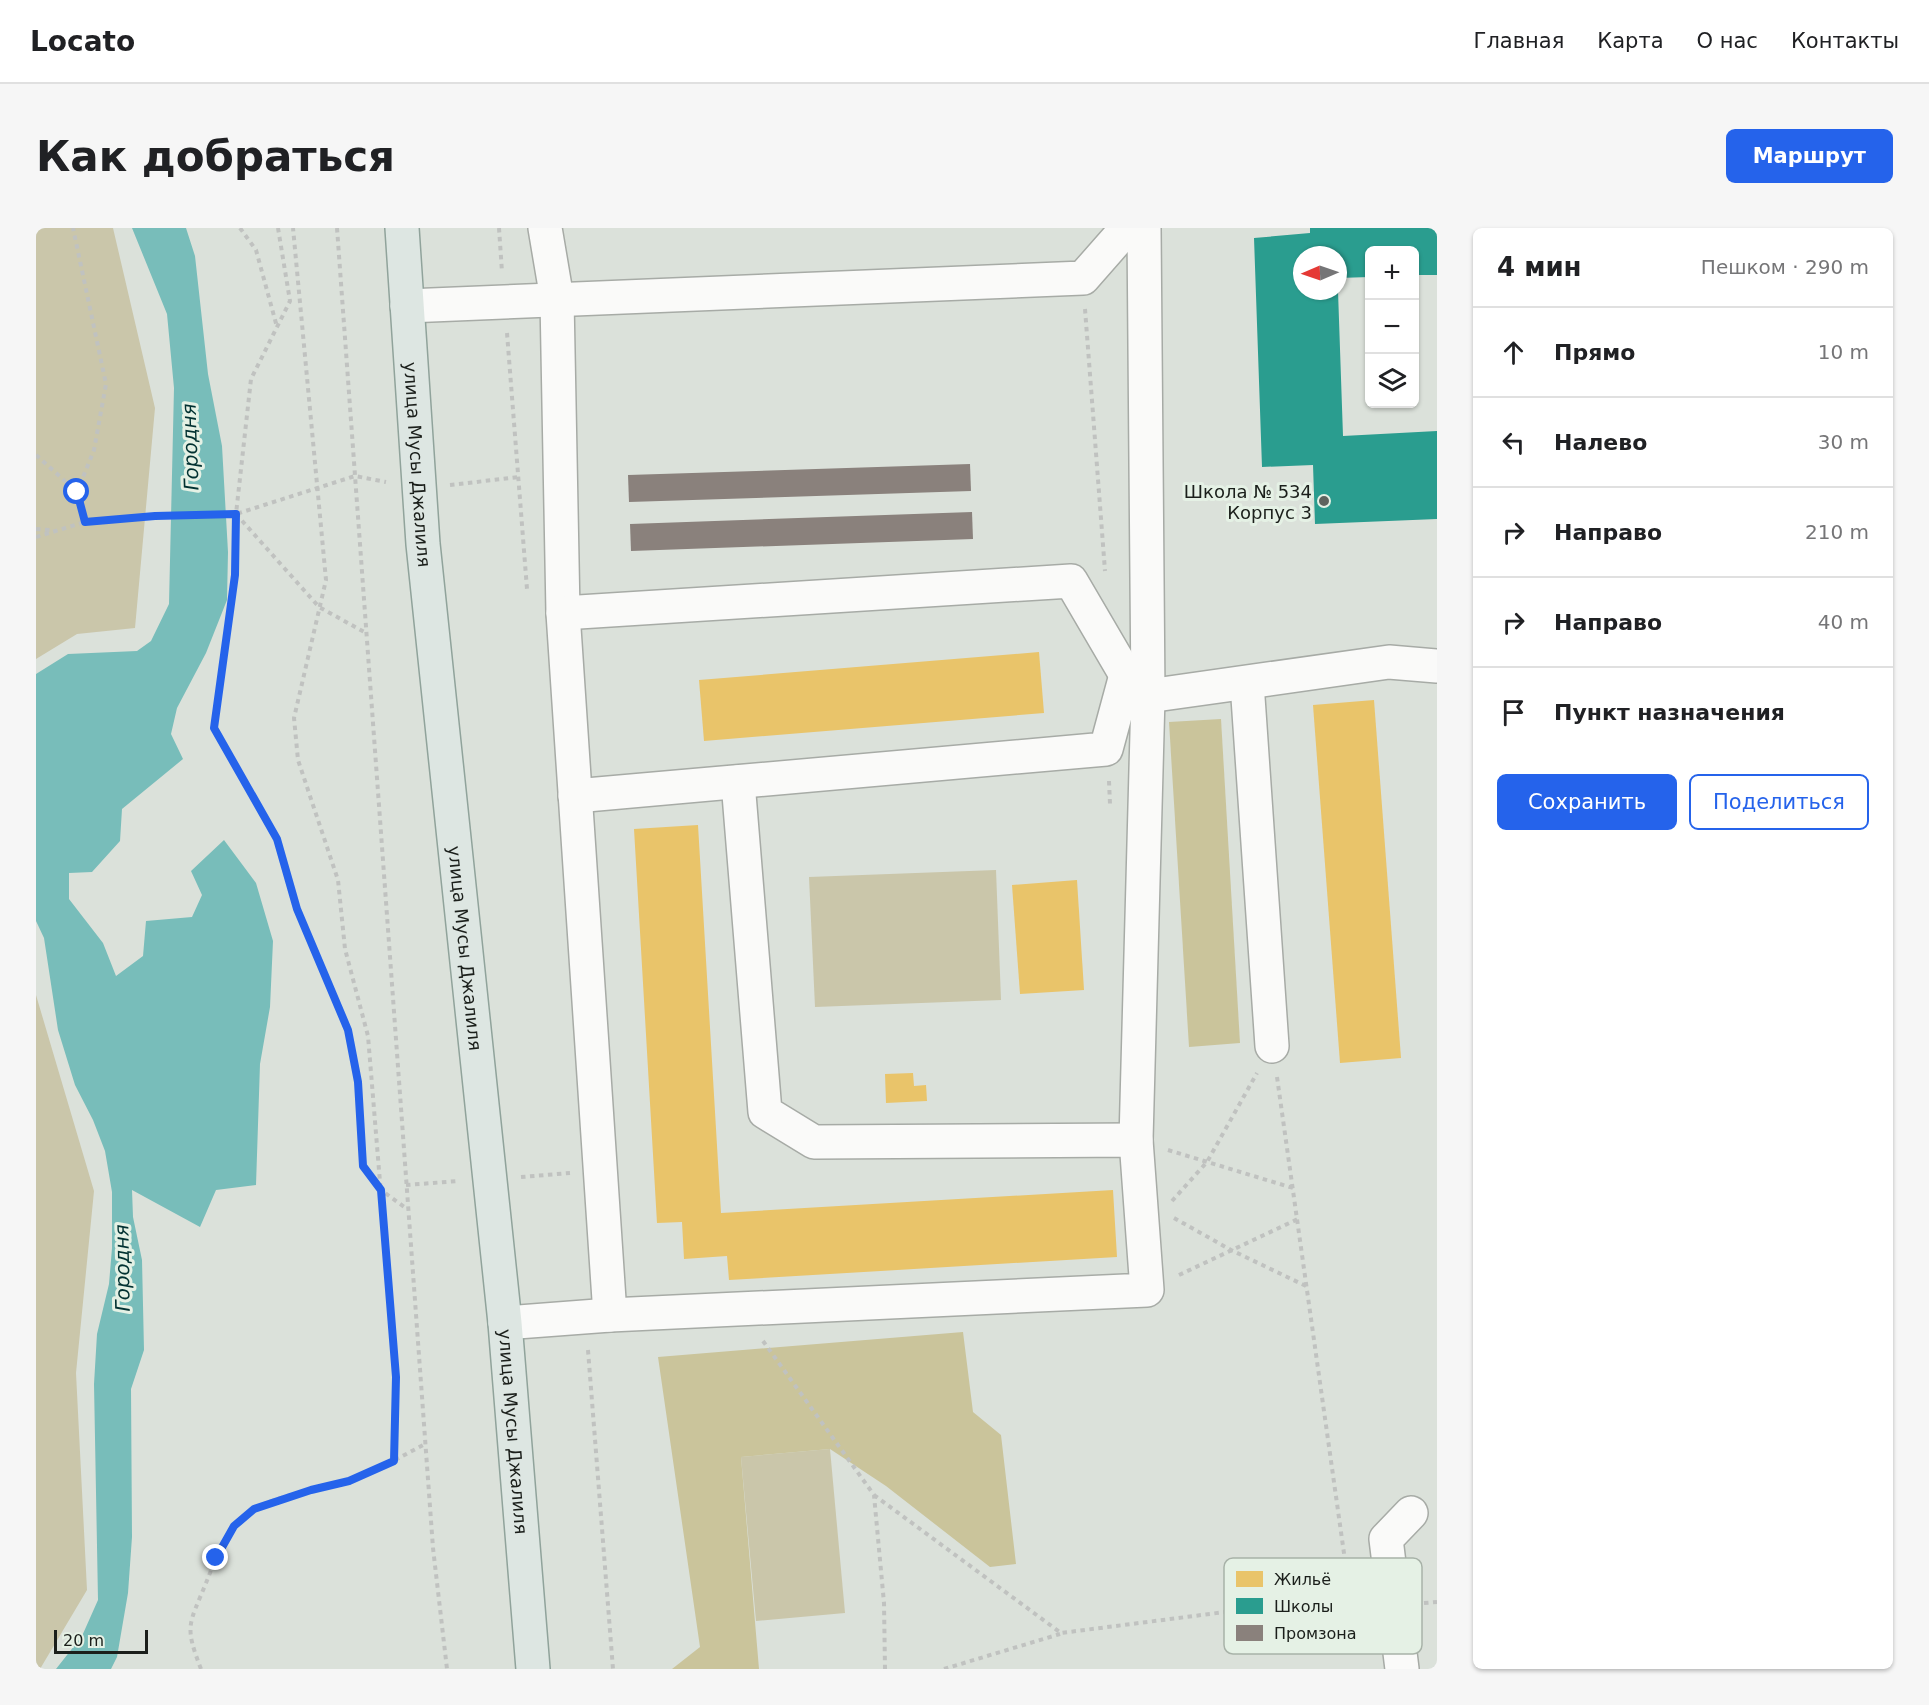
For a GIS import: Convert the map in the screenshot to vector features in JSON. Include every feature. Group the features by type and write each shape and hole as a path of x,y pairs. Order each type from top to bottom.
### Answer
{"main road":[{"name":"улица Мусы Джалиля","path":"402,228 423,544 505,1323 533,1669"}],"lane":[{"path":"545,228 557,299 562,613 610,1315"},
{"path":"407,306 1083,278 1127,228"},
{"path":"505,1323 610,1315 1147,1290 1153,1223 1136,1140 1137,686 1144,228"},
{"path":"562,613 1071,581 1137,686"},
{"path":"1137,686 1247,683 1389,663 1436,674"},
{"path":"1247,683 1272,1046"},
{"path":"575,796 1106,749 1137,686"},
{"path":"738,782 765,1112 814,1142 1136,1140"},
{"path":"1388,1558 1386,1539 1411,1513"},
{"path":"1400,1654 1402,1669"}],"path":[{"path":"73,228 106,384 94,450 77,492"},
{"path":"240,228 256,250 277,327"},
{"path":"278,228 290,301 251,379 236,514 235,575 214,728 277,839 297,909 348,1030 358,1082 363,1166 381,1190 408,1210"},
{"path":"293,228 326,580 294,718 298,760 338,880 345,949 368,1036 396,1377 394,1461"},
{"path":"337,228 425,1444 433,1548 447,1669"},
{"path":"1083,278 1105,580"},
{"path":"36,455 77,492 85,522"},
{"path":"36,537 85,522 155,516 236,514 355,476"},
{"path":"236,514 319,607 366,633"},
{"path":"36,530 54,530"},
{"path":"1272,1046 1345,1558"},
{"path":"1272,1046 1207,1162 1153,1223 1231,1250 1308,1287"},
{"path":"1147,1290 1298,1219"},
{"path":"740,1309 874,1495 1061,1633"},
{"path":"201,1669 189,1638 190,1622 216,1558 234,1526 254,1509 311,1490 349,1481 425,1444"},
{"path":"874,1495 884,1603 885,1669"},
{"path":"1422,1604 1437,1602"},
{"path":"944,1669 1061,1633 1224,1612"}],"shaded area":[{"path":"36,228 113,228 155,408 135,628 77,634 36,659"},
{"path":"1221,719 1240,1043 1189,1047 1169,722"},
{"path":"996,870 1001,1000 815,1007 809,877"},
{"path":"36,995 94,1191 76,1373 87,1590 40,1669 36,1669"},
{"path":"963,1332 973,1412 1001,1435 1016,1564 990,1567 886,1486 830,1449 741,1457 759,1669 672,1669 700,1647 658,1357"},
{"path":"830,1449 845,1613 756,1621 741,1457"}],"water":[{"name":"Городня","path":"132,228 186,228 195,256 208,374 222,446 228,552 227,600 206,653 177,708 171,734 183,759 122,809 120,841 92,872 69,873 69,899 103,943 116,976 143,956 146,921 192,917 202,895 191,871 224,840 256,883 273,941 270,1007 260,1064 256,1185 216,1190 200,1227 132,1190 133,1217 142,1260 144,1350 131,1389 132,1537 128,1593 117,1657 111,1669 56,1669 82,1636 98,1600 94,1384 97,1334 109,1284 112,1248 112,1192 105,1151 93,1120 75,1085 58,1030 44,938 36,921 36,674 68,654 137,651 151,641 169,604 174,388 167,314"}],"building: Жильё":[{"path":"1039,652 1044,713 704,741 699,680"},
{"path":"1374,700 1401,1058 1340,1063 1313,705"},
{"path":"698,825 721,1213 1113,1190 1117,1257 729,1280 727,1256 684,1259 682,1222 657,1223 634,829"},
{"path":"1077,880 1084,990 1020,994 1012,885"},
{"path":"913,1073 914,1086 926,1085 927,1101 886,1103 885,1074"}],"building: Школы":[{"path":"1310,228 1437,228 1437,275 1419,275 1419,246 1365,246 1365,277 1347,278 1347,246 1293,246 1293,300 1338,300 1343,436 1437,431 1437,519 1315,524 1313,465 1262,467 1254,238 1310,233"}],"building: Промзона":[{"path":"970,464 971,491 629,502 628,475"},
{"path":"972,512 973,539 631,551 630,524"}],"place":[{"name":"Школа № 534 Корпус 3","path":"1324,501"}],"route":[{"path":"77,492 85,522 155,516 236,514 235,575 214,728 277,839 297,909 348,1030 358,1082 363,1166 381,1190 396,1377 397,1433 394,1461 349,1481 311,1490 254,1509 234,1526 216,1558"}]}
